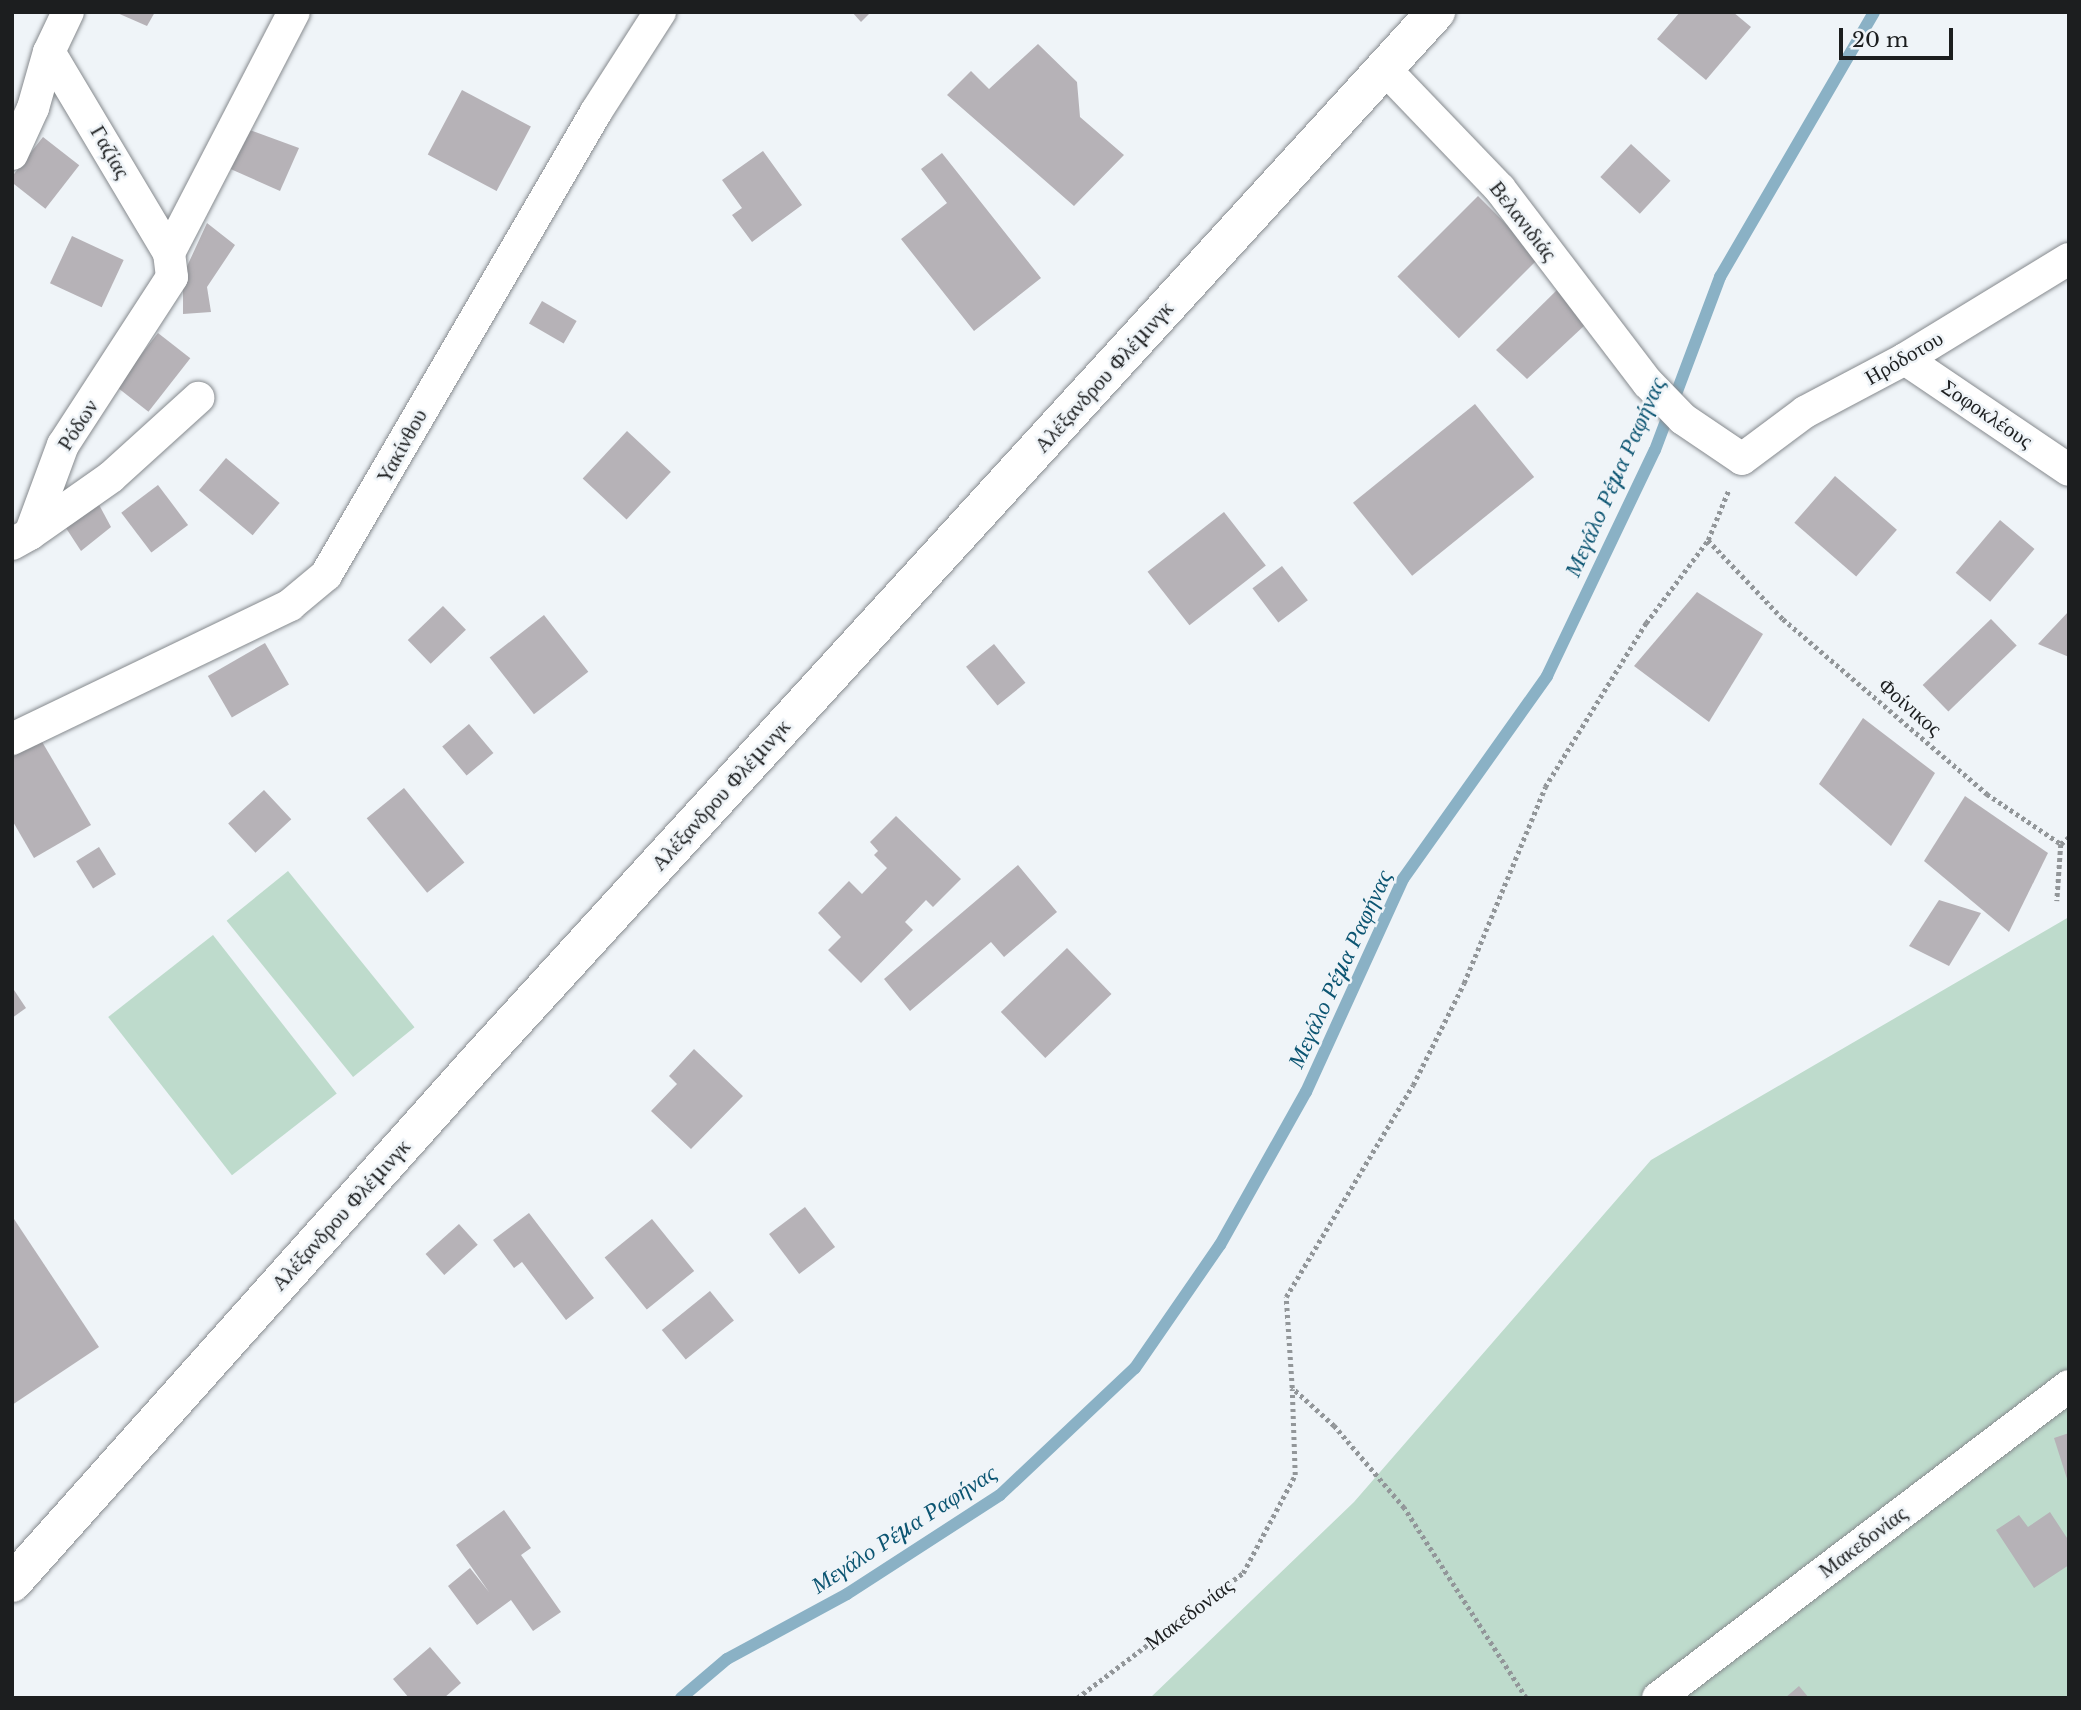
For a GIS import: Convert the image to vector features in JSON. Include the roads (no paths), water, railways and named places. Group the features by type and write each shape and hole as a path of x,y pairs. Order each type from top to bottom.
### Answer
{"main road":[{"name":"Αλέξανδρου Φλέμινγκ","path":"12,1583 478,1061 1436,12"}],"street":[{"path":"12,154 33,108 49,52 68,12"},
{"path":"169,253 294,12"},
{"name":"Υακίνθου","path":"12,739 290,605 326,575 596,112 660,12"},
{"name":"Γαζίας","path":"49,52 169,253"},
{"name":"Βελανιδιάς","path":"1385,69 1500,189 1648,383 1684,419 1741,460"},
{"name":"Ρόδων","path":"21,539 63,446 170,284 169,253"},
{"name":"Ηρόδοτου","path":"1741,460 1805,412 1905,359 2069,259"},
{"name":"Σοφοκλέους","path":"1905,359 2069,470"},
{"path":"21,539 111,477 198,398"},
{"name":"Μακεδονίας","path":"1658,1698 2069,1386"}],"waterway":[{"name":"Μεγάλο Ρέμα Ραφήνας","path":"681,1698 727,1659 847,1594 1000,1495 1135,1368 1220,1245 1306,1092 1403,879 1547,676 1655,450 1720,277 1874,12"}]}
